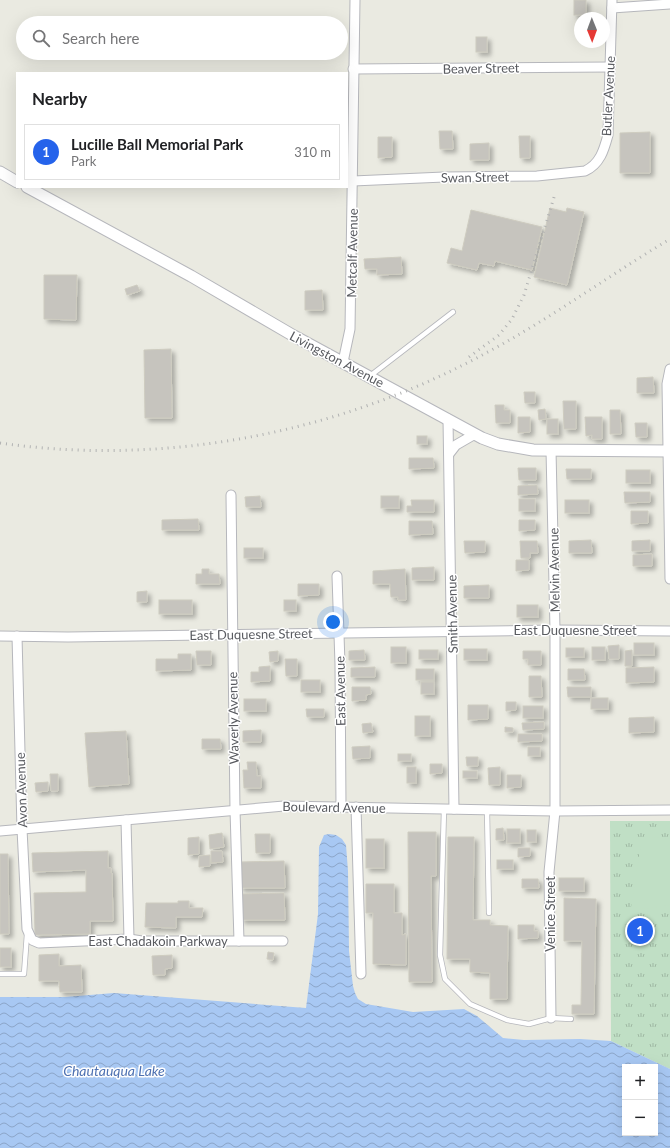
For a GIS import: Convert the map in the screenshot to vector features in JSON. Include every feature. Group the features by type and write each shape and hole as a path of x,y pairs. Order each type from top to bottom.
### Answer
{"street":[{"name":"Metcalf Avenue","path":"343,362 350,329 355,0"},
{"path":"612,4 670,4"},
{"name":"Butler Avenue","path":"595,165 603,152 608,135 612,4"},
{"name":"Beaver Street","path":"353,70 610,67"},
{"name":"Swan Street","path":"353,181 444,177 537,176 585,171 595,165"},
{"path":"0,172 16,181"},
{"name":"Livingston Avenue","path":"29,188 191,276 294,336 370,376 448,420 498,444 533,450 669,451"},
{"path":"670,370 667,384 670,579"},
{"name":"Smith Avenue","path":"448,420 454,809"},
{"path":"449,454 456,445 475,434"},
{"name":"Melvin Avenue","path":"552,450 555,630 555,811"},
{"name":"Waverly Avenue","path":"230,495 235,810 239,941"},
{"name":"East Avenue","path":"337,576 341,807"},
{"name":"East Duquesne Street","path":"0,636 68,637 555,630 670,631"},
{"name":"Avon Avenue","path":"17,636 22,829 27,928 29,936 35,941"},
{"name":"Boulevard Avenue","path":"0,831 284,806 555,811 670,810"},
{"path":"356,807 361,974"},
{"name":"Venice Street","path":"551,1018 549,872 555,811"},
{"path":"126,820 129,939"},
{"name":"East Chadakoin Parkway","path":"35,941 39,943 129,939 142,941 283,941"}],"lane":[{"path":"370,376 453,312"},
{"path":"444,809 440,955 445,979 470,1004 507,1020 529,1024 551,1018 571,1019"},
{"path":"487,810 489,913"},
{"path":"0,974 24,974 27,928"}],"green space":[{"path":"610,821 670,821 670,1069 611,1041"},
{"path":"648,837 670,839 670,905 643,909 631,907 641,844"}],"water":[{"name":"Chautauqua Lake","path":"329,834 336,835 342,839 346,845 348,871 349,951 353,986 358,999 366,1004 413,1012 464,1009 477,1016 503,1038 524,1040 580,1039 611,1041 670,1069 670,1148 0,1148 0,997 65,997 114,993 306,1008 318,914 319,847 324,835"}],"building":[{"path":"574,0 586,0 586,12 574,12"},
{"path":"476,37 487,37 487,52 476,52"},
{"path":"439,131 452,131 453,149 440,149"},
{"path":"650,132 650,173 620,173 620,133"},
{"path":"519,136 530,136 530,158 520,158"},
{"path":"378,137 392,137 392,157 378,158"},
{"path":"489,143 489,160 470,160 470,144"},
{"path":"550,208 566,212 567,208 584,212 567,285 534,277"},
{"path":"471,210 542,227 532,270 495,261 494,266 479,263 477,270 447,263 451,248 462,251"},
{"path":"401,257 402,274 377,275 377,269 365,269 364,259"},
{"path":"44,275 77,275 76,320 44,319"},
{"path":"137,285 140,291 127,295 125,289"},
{"path":"322,290 323,310 305,310 305,291"},
{"path":"171,349 172,418 145,418 144,350"},
{"path":"653,377 654,393 637,393 637,378"},
{"path":"524,392 535,392 535,403 525,403"},
{"path":"563,401 576,401 576,429 564,429"},
{"path":"495,405 504,405 504,410 510,410 510,423 496,423"},
{"path":"545,409 546,419 539,420 538,410"},
{"path":"610,410 620,410 621,434 610,434"},
{"path":"518,417 530,417 530,432 518,433"},
{"path":"585,417 602,417 602,439 592,439 592,435 586,436"},
{"path":"547,419 558,419 558,434 547,434"},
{"path":"635,423 647,423 647,437 636,437"},
{"path":"417,436 427,436 427,444 417,444"},
{"path":"409,458 433,458 434,468 409,469"},
{"path":"518,468 536,468 536,480 519,480"},
{"path":"566,469 591,469 591,479 567,479"},
{"path":"626,470 650,470 650,483 626,483"},
{"path":"537,485 538,494 518,495 518,486"},
{"path":"624,492 650,492 650,502 625,503"},
{"path":"260,496 261,507 246,507 245,497"},
{"path":"381,496 399,496 399,508 381,508"},
{"path":"519,499 535,499 535,511 519,511"},
{"path":"411,500 434,500 434,512 407,512 407,506 412,506"},
{"path":"565,500 589,500 589,513 565,513"},
{"path":"631,511 648,511 648,523 631,524"},
{"path":"198,519 199,530 162,530 162,520"},
{"path":"519,520 535,520 535,530 519,531"},
{"path":"409,521 432,521 433,534 409,535"},
{"path":"591,540 592,553 569,553 569,541"},
{"path":"650,540 650,551 632,551 632,541"},
{"path":"464,541 485,541 485,552 465,553"},
{"path":"520,541 537,541 538,553 530,553 530,558 521,558"},
{"path":"244,548 263,548 263,558 244,558"},
{"path":"652,554 652,566 633,566 633,555"},
{"path":"516,560 529,560 529,570 516,571"},
{"path":"434,567 434,580 412,580 412,568"},
{"path":"202,569 209,569 209,574 219,574 220,584 196,584 196,574 202,574"},
{"path":"405,569 406,600 398,600 398,597 391,597 390,584 373,584 373,571"},
{"path":"298,584 319,584 319,595 298,596"},
{"path":"489,585 489,598 464,598 464,586"},
{"path":"147,591 147,602 137,602 137,592"},
{"path":"159,600 192,600 192,614 159,614"},
{"path":"284,600 296,600 296,611 284,611"},
{"path":"517,605 538,605 538,617 517,617"},
{"path":"634,643 654,643 654,655 634,655"},
{"path":"619,645 619,659 609,659 608,646"},
{"path":"391,647 406,647 406,663 391,663"},
{"path":"592,647 605,647 605,660 592,660"},
{"path":"566,648 584,648 584,657 566,657"},
{"path":"464,649 487,649 487,660 464,660"},
{"path":"364,650 365,660 349,660 349,651"},
{"path":"419,650 438,650 438,659 419,659"},
{"path":"632,650 632,666 625,666 625,651"},
{"path":"196,651 211,651 211,665 197,665"},
{"path":"278,651 278,661 270,662 269,652"},
{"path":"523,651 541,651 541,665 528,665 528,659 523,659"},
{"path":"178,654 191,654 191,670 156,671 156,659 178,659"},
{"path":"285,659 297,659 297,676 286,676"},
{"path":"270,666 270,681 251,682 251,672 259,672 259,667"},
{"path":"375,667 375,677 351,677 351,668"},
{"path":"654,667 654,682 626,683 626,668"},
{"path":"416,669 434,669 434,680 416,680"},
{"path":"568,669 584,669 585,680 568,680"},
{"path":"529,676 541,676 542,697 529,697"},
{"path":"301,680 320,680 320,692 301,692"},
{"path":"421,682 434,682 434,694 421,694"},
{"path":"352,687 370,687 371,694 366,695 366,700 352,701"},
{"path":"567,687 591,687 591,697 568,697"},
{"path":"591,698 608,698 608,709 591,709"},
{"path":"244,699 266,699 266,711 244,711"},
{"path":"506,702 516,702 516,710 506,711"},
{"path":"468,705 488,705 488,719 468,720"},
{"path":"523,706 543,706 543,718 523,718"},
{"path":"306,709 324,709 324,717 307,717"},
{"path":"415,716 430,716 430,736 415,736"},
{"path":"654,717 654,732 629,733 629,718"},
{"path":"544,722 544,729 523,730 522,723"},
{"path":"371,723 373,732 363,733 362,724"},
{"path":"505,727 513,728 513,732 505,732"},
{"path":"261,730 261,742 243,742 243,731"},
{"path":"126,731 129,784 89,787 85,733"},
{"path":"518,734 542,734 542,741 518,742"},
{"path":"202,739 220,739 221,749 202,749"},
{"path":"370,746 370,758 353,759 352,747"},
{"path":"528,747 540,747 540,756 528,756"},
{"path":"398,754 411,754 411,761 398,761"},
{"path":"466,757 478,757 478,766 467,766"},
{"path":"247,762 256,762 257,776 261,776 261,788 244,788 243,770 248,770"},
{"path":"430,764 442,764 442,773 430,774"},
{"path":"407,767 416,767 416,783 407,783"},
{"path":"500,767 500,785 489,785 488,768"},
{"path":"463,771 477,771 477,778 463,778"},
{"path":"50,774 58,774 58,791 51,791"},
{"path":"507,775 521,775 521,787 507,788"},
{"path":"48,782 48,791 36,792 35,783"},
{"path":"503,828 504,840 496,840 496,829"},
{"path":"507,829 520,829 520,843 507,843"},
{"path":"527,830 536,830 536,842 527,842"},
{"path":"408,832 436,832 436,876 431,876 432,982 409,982"},
{"path":"222,833 224,847 210,849 209,835"},
{"path":"255,834 270,834 270,853 256,853"},
{"path":"199,837 199,854 188,855 188,838"},
{"path":"448,837 474,837 473,920 490,920 490,925 508,926 507,999 490,999 490,973 470,972 470,959 447,959"},
{"path":"366,839 384,839 384,868 366,868"},
{"path":"518,848 530,848 530,856 518,857"},
{"path":"108,851 108,868 111,868 112,873 113,921 90,921 90,934 35,935 34,893 86,892 86,870 33,872 32,853"},
{"path":"211,851 222,851 223,862 211,863"},
{"path":"0,854 8,854 9,934 0,934"},
{"path":"210,855 210,866 199,867 199,856"},
{"path":"497,860 513,860 513,869 497,869"},
{"path":"284,861 285,888 240,888 240,862"},
{"path":"559,878 584,878 584,891 559,891"},
{"path":"522,879 538,879 539,888 522,888"},
{"path":"366,884 394,884 394,913 402,913 402,935 406,934 406,965 373,964 373,913 366,913"},
{"path":"284,893 285,920 241,920 240,894"},
{"path":"564,898 596,899 594,1014 572,1014 572,1005 581,1005 582,941 564,941"},
{"path":"178,901 189,901 189,908 203,908 202,917 176,917 176,928 145,927 146,903 178,903"},
{"path":"518,925 534,925 534,931 538,931 538,938 518,939"},
{"path":"0,948 11,948 11,967 0,967"},
{"path":"268,952 274,953 273,960 267,959"},
{"path":"59,954 59,966 81,965 82,992 60,992 59,981 39,981 39,955"},
{"path":"172,955 172,968 165,969 165,975 153,975 152,956"}],"railway":[{"path":"469,357 499,335 512,319 524,295 555,194"},
{"path":"0,443 63,449 125,450 188,446 250,437 311,423 371,404 430,381 486,353 556,312 670,239"}],"place":[{"name":"Lucille Ball Memorial Park","path":"640,931"}]}
